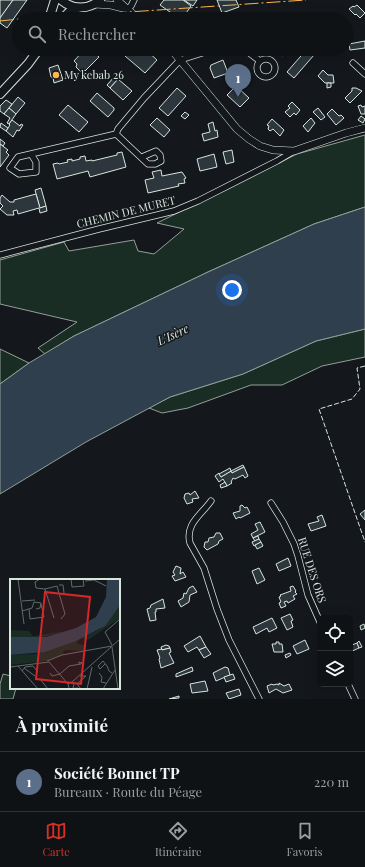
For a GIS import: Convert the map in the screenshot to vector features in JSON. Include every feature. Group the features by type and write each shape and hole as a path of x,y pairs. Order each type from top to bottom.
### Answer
{"main road":[{"path":"51,12 55,0"},
{"path":"61,0 78,8"},
{"path":"69,12 71,10 86,7 97,2"},
{"path":"10,82 27,56"},
{"path":"0,94 34,56"}],"street":[{"path":"117,0 130,12"},
{"path":"127,10 134,0"},
{"path":"97,2 127,10"},
{"path":"177,56 236,129 260,146 273,150 294,151 365,128"},
{"path":"116,134 118,129 144,98 180,60 193,56"},
{"path":"253,56 260,61"},
{"path":"353,63 365,74"},
{"path":"31,154 36,162 36,172 19,174 10,168 18,157 116,134"},
{"path":"116,134 142,157"},
{"name":"CHEMIN DE MURET","path":"0,255 99,228 174,212 198,202 277,162 294,151"},
{"path":"211,501 192,522 189,539 204,568 217,609 230,640 260,699"},
{"name":"RUE DES ORS","path":"271,503 294,544 308,595 317,615"},
{"path":"349,687 355,699"}],"green space":[{"path":"365,135 365,207 314,224 208,272 74,336 45,354 38,348 77,322 0,304 0,260 64,242 69,251 134,240 138,251 154,254 184,229 157,223 297,154"},
{"path":"365,329 365,357 322,366 282,385 251,385 188,408 162,413 149,408 170,397 243,374 316,341"},
{"path":"0,349 29,363 0,384"},
{"path":"3,674 10,676 10,689 16,689 13,699 0,699 0,684"}],"water":[{"name":"L'Isère","path":"365,207 365,329 316,341 243,374 170,397 86,442 0,494 0,384 29,363 74,336 208,272 314,224"}],"building":[{"path":"0,0 13,0 0,18"},
{"path":"13,0 27,0 18,12 12,12 12,21 7,28 0,23 0,18"},
{"path":"164,0 183,0 191,6 187,12 170,12 160,5"},
{"path":"184,0 197,0 193,6"},
{"path":"217,0 236,0 239,7 222,12"},
{"path":"357,5 365,13 360,18 349,9 353,6 354,7"},
{"path":"365,41 365,48 353,50 353,43"},
{"path":"79,56 99,57 85,71 83,69 81,72 76,67 77,64 74,61"},
{"path":"125,56 153,56 157,60 145,73"},
{"path":"301,56 313,56 294,78 287,72"},
{"path":"223,60 228,73 214,78 210,68 211,65"},
{"name":"My kebab 26","path":"58,65 63,80 54,83 49,68"},
{"path":"323,70 328,75 333,75 334,83 325,83 318,76"},
{"path":"115,76 118,79 110,88 107,85"},
{"path":"118,79 132,91 123,100 110,88"},
{"path":"327,83 331,83 331,87 327,88"},
{"path":"236,86 249,98 240,107 227,95"},
{"path":"177,88 186,96 168,116 159,108"},
{"path":"352,88 362,91 350,103 345,98 352,91"},
{"path":"97,93 114,108 108,117 90,101"},
{"path":"18,97 25,103 16,114 9,108"},
{"path":"6,100 12,104 4,114 0,111 0,106"},
{"path":"292,102 300,110 296,115 294,113 290,117 285,112 290,108 288,106"},
{"path":"68,105 88,122 79,132 59,115"},
{"path":"361,105 362,107 365,106 365,114 361,114 358,106"},
{"path":"9,108 16,114 9,124 7,123 10,118 4,114"},
{"path":"318,108 325,117 321,120 313,112"},
{"path":"332,109 339,116 341,115 344,118 336,125 327,114"},
{"path":"185,112 189,115 185,119 181,116"},
{"path":"361,116 365,119 363,123 358,120"},
{"path":"157,118 170,130 164,137 150,125"},
{"path":"311,118 315,123 308,132 303,126"},
{"path":"272,119 284,130 280,136 273,129 270,131 268,129 269,126 267,125"},
{"path":"12,120 20,126 21,124 23,125 19,131 17,130 13,137 6,131"},
{"path":"213,122 215,131 217,130 218,137 204,141 202,134 210,132 208,124"},
{"path":"1,123 8,128 6,131 0,127"},
{"path":"0,139 5,143 3,146 0,144"},
{"path":"0,144 8,150 6,152 9,155 0,167"},
{"path":"232,150 234,162 226,164 223,152"},
{"path":"122,152 126,167 90,177 88,171 57,179 53,164 68,162 67,160 72,159 72,161 80,159 80,157 85,156 86,161 92,161 117,155 117,153"},
{"path":"214,154 217,167 200,171 197,159"},
{"path":"161,170 162,176 182,172 186,178 184,179 185,183 178,184 179,186 148,193 145,180 154,178 152,172"},
{"path":"41,188 46,206 40,208 35,190"},
{"path":"36,194 40,208 46,206 47,211 40,213 39,208 18,214 17,210 13,211 14,215 7,215 0,209 3,206 0,203 0,198 2,195 10,202 14,202 14,200"},
{"path":"243,465 244,467 232,473 231,471"},
{"path":"244,467 248,476 245,478 243,475 235,479 233,478 232,483 227,486 223,479 219,482 215,476 219,473 221,477 231,471 232,473"},
{"path":"230,468 231,471 221,477 219,474"},
{"path":"225,482 227,486 221,488 220,485"},
{"path":"195,491 199,498 192,499 193,502 187,504 184,498 185,494 189,493 190,495"},
{"path":"242,505 245,508 247,507 250,513 236,519 233,513 240,511 240,506"},
{"path":"365,510 365,520 360,514"},
{"path":"322,515 326,526 311,531 308,524 319,521 317,517"},
{"path":"260,522 265,532 253,538 251,534 258,530 255,524"},
{"path":"216,533 220,533 223,539 219,541 218,544 207,550 204,547 205,542 208,542 209,538 214,537"},
{"path":"258,536 259,539 255,541 253,538"},
{"path":"259,539 261,542 254,546 252,542"},
{"path":"261,542 263,546 257,549 255,545"},
{"path":"288,558 291,566 279,571 276,564"},
{"path":"176,566 181,568 180,574 183,572 186,577 175,581 172,576 175,575 173,572"},
{"path":"259,568 265,580 257,584 252,571"},
{"path":"193,586 197,592 190,595 189,602 181,607 178,601 183,598 184,593 186,594 189,588"},
{"path":"293,586 297,594 293,596 295,599 288,603 287,601 284,602 286,606 281,608 279,603 281,602 279,597 281,596 280,595 291,591 290,587"},
{"path":"163,599 165,608 156,609 156,620 150,621 147,609 150,608 151,605"},
{"path":"290,614 293,620 291,621 293,627 287,630 281,618"},
{"path":"272,618 277,628 269,632 267,628 256,634 253,627"},
{"path":"364,624 365,628 361,630 360,626"},
{"path":"200,636 206,647 199,650 197,647 188,652 184,646"},
{"path":"305,640 309,649 297,654 293,646"},
{"path":"359,641 362,647 359,648 357,643"},
{"path":"276,642 282,644 283,652 274,652 272,644 276,644"},
{"path":"357,643 359,648 353,651 353,645"},
{"path":"166,645 170,648 162,650 161,647"},
{"path":"206,647 211,654 204,658 199,650"},
{"path":"170,648 171,652 169,653 174,663 161,668 157,650"},
{"path":"290,653 291,655 286,658 285,655"},
{"path":"192,667 193,671 176,677 176,674"},
{"path":"225,667 228,668 230,675 216,681 213,673"},
{"path":"233,674 235,679 226,682 224,677"},
{"path":"205,681 208,691 192,693 190,684"},
{"path":"279,683 284,686 289,684 292,690 283,693 276,689 269,693 267,686 272,684 279,685"},
{"path":"239,689 241,695 229,699 226,693"}],"fence":[{"path":"365,366 357,368 360,389 352,399 319,409 365,542"}],"power":[{"path":"129,12 306,0"},
{"path":"0,21 12,20"}],"place":[{"name":"My kebab 26","path":"56,75"},
{"name":"Société Bonnet TP","path":"238,97"}]}
